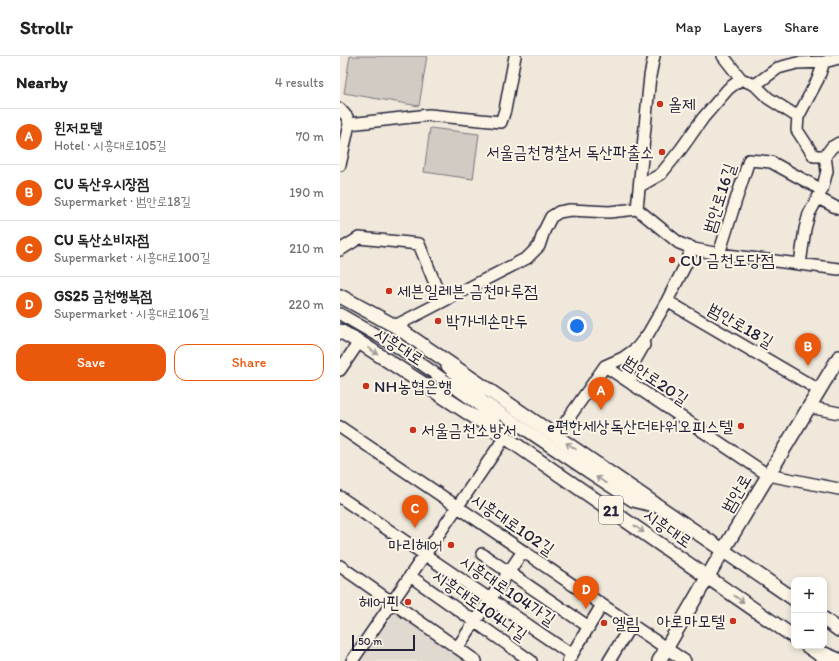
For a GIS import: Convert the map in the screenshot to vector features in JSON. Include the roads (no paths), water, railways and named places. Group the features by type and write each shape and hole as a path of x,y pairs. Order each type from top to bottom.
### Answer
{"main road":[{"name":"시흥대로","path":"340,296 395,326 791,597"},
{"name":"시흥대로","path":"340,331 510,440 791,635"},
{"name":"범안로","path":"659,661 707,577 839,357"},
{"path":"827,621 839,630"},
{"path":"812,649 829,661"}],"street":[{"path":"349,124 429,115 501,122 505,110 515,56"},
{"path":"395,326 527,258 539,246 551,217 559,212 570,210 609,212 637,210 650,76 654,56"},
{"path":"723,56 741,79 755,85 768,98 798,117"},
{"path":"755,85 778,68 798,63 824,62 839,58"},
{"path":"824,62 818,79 798,117 797,130 814,156 825,156"},
{"path":"640,186 661,174 681,149 702,118 728,89 741,79"},
{"path":"340,109 347,117 349,124 340,166"},
{"path":"800,264 805,229 809,214 820,194 827,171 825,156 832,147 839,143"},
{"name":"범안로16길","path":"719,254 750,160 771,162 820,194"},
{"path":"820,194 839,209"},
{"name":"범안로16길","path":"637,210 679,242 691,247 719,254 839,269"},
{"path":"340,250 359,238 419,244 442,301"},
{"path":"556,436 605,366 623,358 637,348 648,334 667,302 688,260 691,247"},
{"name":"범안로18길","path":"667,302 819,390"},
{"path":"340,314 399,348 478,404 510,440 457,507 352,661"},
{"path":"633,385 628,371 644,346 648,334"},
{"path":"340,370 359,342"},
{"path":"436,354 483,401 633,501 661,508"},
{"name":"범안로20길","path":"605,366 768,475"},
{"path":"809,407 839,413"},
{"name":"시흥대로102길","path":"340,427 666,648"},
{"path":"768,475 839,489"},
{"name":"시흥대로104가길","path":"340,497 490,599 570,658"},
{"path":"457,648 523,551"},
{"path":"482,554 588,627"},
{"path":"340,566 476,661"},
{"name":"시흥대로104나길","path":"410,576 530,661"},
{"path":"570,658 602,605"},
{"path":"609,661 631,624"},
{"path":"666,648 685,661"},
{"path":"815,649 839,659"}],"place":[{"name":"올제","path":"660,104"},
{"name":"서울금천경찰서 독산파출소","path":"662,152"},
{"name":"CU 금천도당점","path":"672,260"},
{"name":"세븐일레븐 금천마루점","path":"389,291"},
{"name":"박가네손만두","path":"438,321"},
{"name":"CU 독산우시장점","path":"808,366"},
{"name":"NH농협은행","path":"366,386"},
{"name":"윈저모텔","path":"601,410"},
{"name":"e편한세상독산더타워오피스텔","path":"741,426"},
{"name":"서울금천소방서","path":"413,430"},
{"name":"CU 독산소비자점","path":"415,528"},
{"name":"마리헤어","path":"451,545"},
{"name":"헤어핀","path":"408,602"},
{"name":"GS25 금천행복점","path":"586,609"},
{"name":"아로마모텔","path":"733,621"},
{"name":"엘림","path":"604,623"}]}
